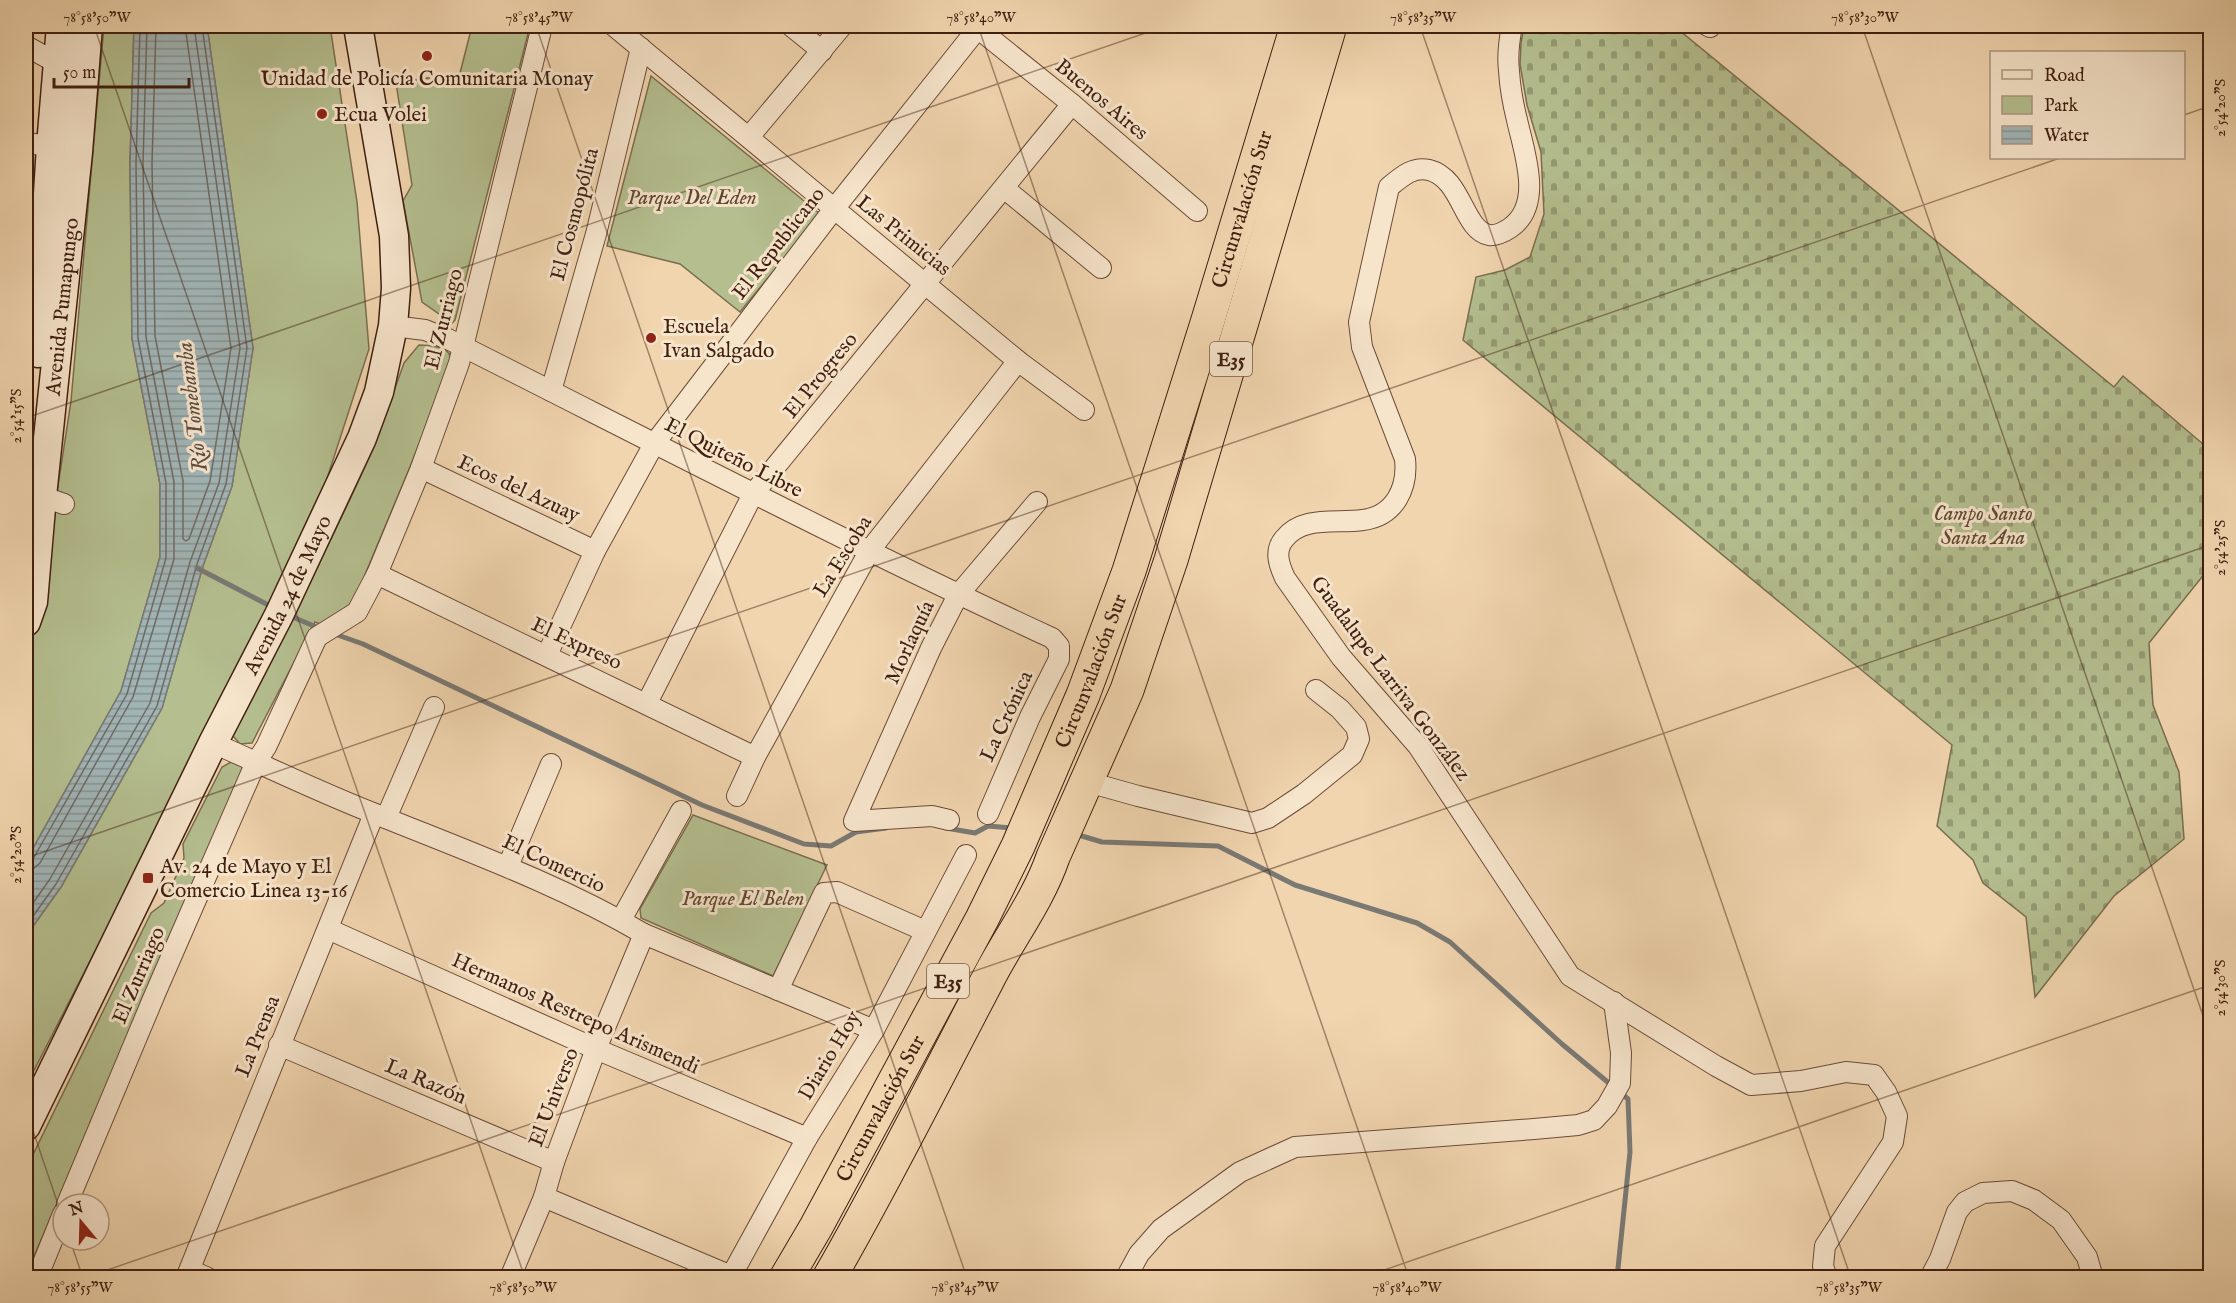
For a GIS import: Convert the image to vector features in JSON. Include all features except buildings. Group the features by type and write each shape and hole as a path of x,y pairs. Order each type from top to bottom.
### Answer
{"highway":[{"name":"Circunvalación Sur","path":"786,1278 816,1227 982,919 1018,846 1091,675 1129,571 1166,455 1297,26"},
{"name":"Circunvalación Sur","path":"829,1278 858,1228 997,960 1046,878 1053,857 1127,690 1171,560 1330,26"}],"main road":[{"name":"Avenida Pumapungo","path":"61,26 79,66"},
{"name":"Avenida Pumapungo","path":"42,317 78,152 79,66 88,26"},
{"name":"Avenida 24 de Mayo","path":"26,1126 213,743 345,480 374,410 386,368 393,326 396,288 394,236 358,26"},
{"name":"Avenida Pumapungo","path":"26,622 33,602 39,492 30,453 42,317 38,145 79,66"}],"street":[{"name":"El Zurriago","path":"72,1192 256,762 266,747 317,637 357,612 377,574 421,468 459,363 542,26"},
{"name":"Las Primicias","path":"614,26 1018,361 1084,410"},
{"path":"791,26 822,51"},
{"path":"749,137 842,26"},
{"name":"Guadalupe Larriva González","path":"1512,26 1508,43 1509,71 1527,165 1529,188 1525,208 1516,223 1501,234 1488,235 1476,226 1447,179 1436,172 1421,168 1404,174 1389,187 1359,322 1362,347 1405,459 1406,472 1403,486 1395,503 1380,515 1363,520 1312,523 1301,525 1290,531 1282,540 1278,550 1279,564 1285,578 1341,657 1418,746 1570,976 1614,1002"},
{"name":"Buenos Aires","path":"977,27 1072,104 1197,211"},
{"name":"El Republicano","path":"547,656 595,551 654,444 977,27"},
{"path":"26,46 79,66"},
{"name":"El Cosmopólita","path":"551,391 596,234 641,48"},
{"name":"El Progreso","path":"647,703 753,494 1072,104"},
{"path":"1004,188 1101,268"},
{"name":"El Quiteño Libre","path":"393,326 425,330 462,346 753,494 958,595 1052,638"},
{"name":"La Escoba","path":"737,796 755,757 870,550 1018,361"},
{"name":"Ecos del Azuay","path":"421,468 595,551"},
{"name":"Morlaquía","path":"949,820 932,816 854,821 931,648 958,595 1037,502"},
{"name":"El Expreso","path":"377,574 755,757"},
{"name":"La Crónica","path":"988,814 1030,717 1059,658 1059,646 1052,638"},
{"path":"1059,658 1091,675"},
{"path":"1088,782 1252,823 1268,818 1304,794 1352,755 1359,739 1356,728 1340,709 1316,690"},
{"name":"La Prensa","path":"188,1274 328,929 434,707"},
{"name":"El Comercio","path":"213,743 380,816 508,866 621,920 644,934 873,1030"},
{"path":"508,866 551,764"},
{"path":"621,920 681,811"},
{"name":"Diario Hoy","path":"730,1277 807,1138 873,1030 966,855"},
{"path":"778,990 824,893 837,892 925,931"},
{"name":"Hermanos Restrepo Arismendi","path":"328,929 596,1049 807,1138"},
{"name":"El Universo","path":"510,1278 544,1197 554,1162 596,1049 644,934"},
{"path":"1126,1278 1138,1254 1170,1222 1240,1172 1296,1147 1556,1127 1578,1125 1594,1120 1607,1106 1620,1083 1621,1053 1614,1002"},
{"path":"1614,1002 1716,1066 1751,1085 1802,1081 1846,1072 1874,1075 1886,1092 1897,1116 1893,1142 1825,1246 1823,1266 1827,1278"},
{"name":"La Razón","path":"279,1045 554,1162"},
{"path":"1930,1278 1957,1212 1965,1202 1983,1193 2012,1191 2034,1200 2061,1220 2087,1257 2093,1278"},
{"path":"544,1197 730,1277"},
{"path":"37,1278 51,1244"},
{"path":"188,1274 208,1278"}],"green space":[{"path":"104,26 134,26 130,163 132,339 160,484 160,557 121,691 26,861 26,637 40,604 71,401"},
{"path":"207,26 330,26 357,202 369,349 321,497 251,647 26,1086 26,936 61,887 162,708 203,566 232,486 253,348"},
{"path":"472,26 530,26 455,320 452,323 422,302 403,201 412,185 396,83 460,73"},
{"name":"Campo Santo Santa Ana","path":"1524,26 1674,26 2114,387 2123,376 2210,450 2210,567 2149,643 2153,705 2179,772 2184,839 2114,896 2035,997 2026,917 1983,883 1973,860 1937,826 1952,745 1463,340 1476,277 1505,270 1530,257 1544,214 1541,152 1527,105 1520,64"},
{"name":"Parque Del Eden","path":"651,76 820,214 740,312 680,264 607,246"},
{"path":"419,345 445,350 450,356 448,370 341,632 315,622 252,743 240,744 233,736 232,728 295,614 375,445 404,363"},
{"path":"233,761 245,766 62,1192 51,1192 51,1217 26,1275 26,1169 151,913 164,903 184,858 183,844 222,767"},
{"name":"Parque El Belen","path":"693,815 827,865 773,976 641,918 640,909"}],"water":[{"name":"Río Tomebamba","path":"134,26 207,26 253,348 232,486 203,566 162,708 61,887 26,936 26,861 121,691 160,557 160,484 132,339 130,163"}],"waterway":[{"path":"197,568 274,608"},
{"path":"288,615 321,629"},
{"path":"332,633 363,644 702,805 804,844 831,846 856,832 886,828"},
{"path":"946,828 975,833 988,826 1012,828"},
{"path":"1075,834 1102,842 1218,846 1295,885 1417,923 1450,942 1562,1044 1628,1099 1630,1152 1617,1278"}],"place":[{"name":"Unidad de Policía Comunitaria Monay","path":"427,56"},
{"name":"Ecua Volei","path":"322,114"},
{"name":"Escuela Ivan Salgado","path":"651,338"},
{"name":"Av. 24 de Mayo y El Comercio Linea 13-16","path":"148,878"}]}
